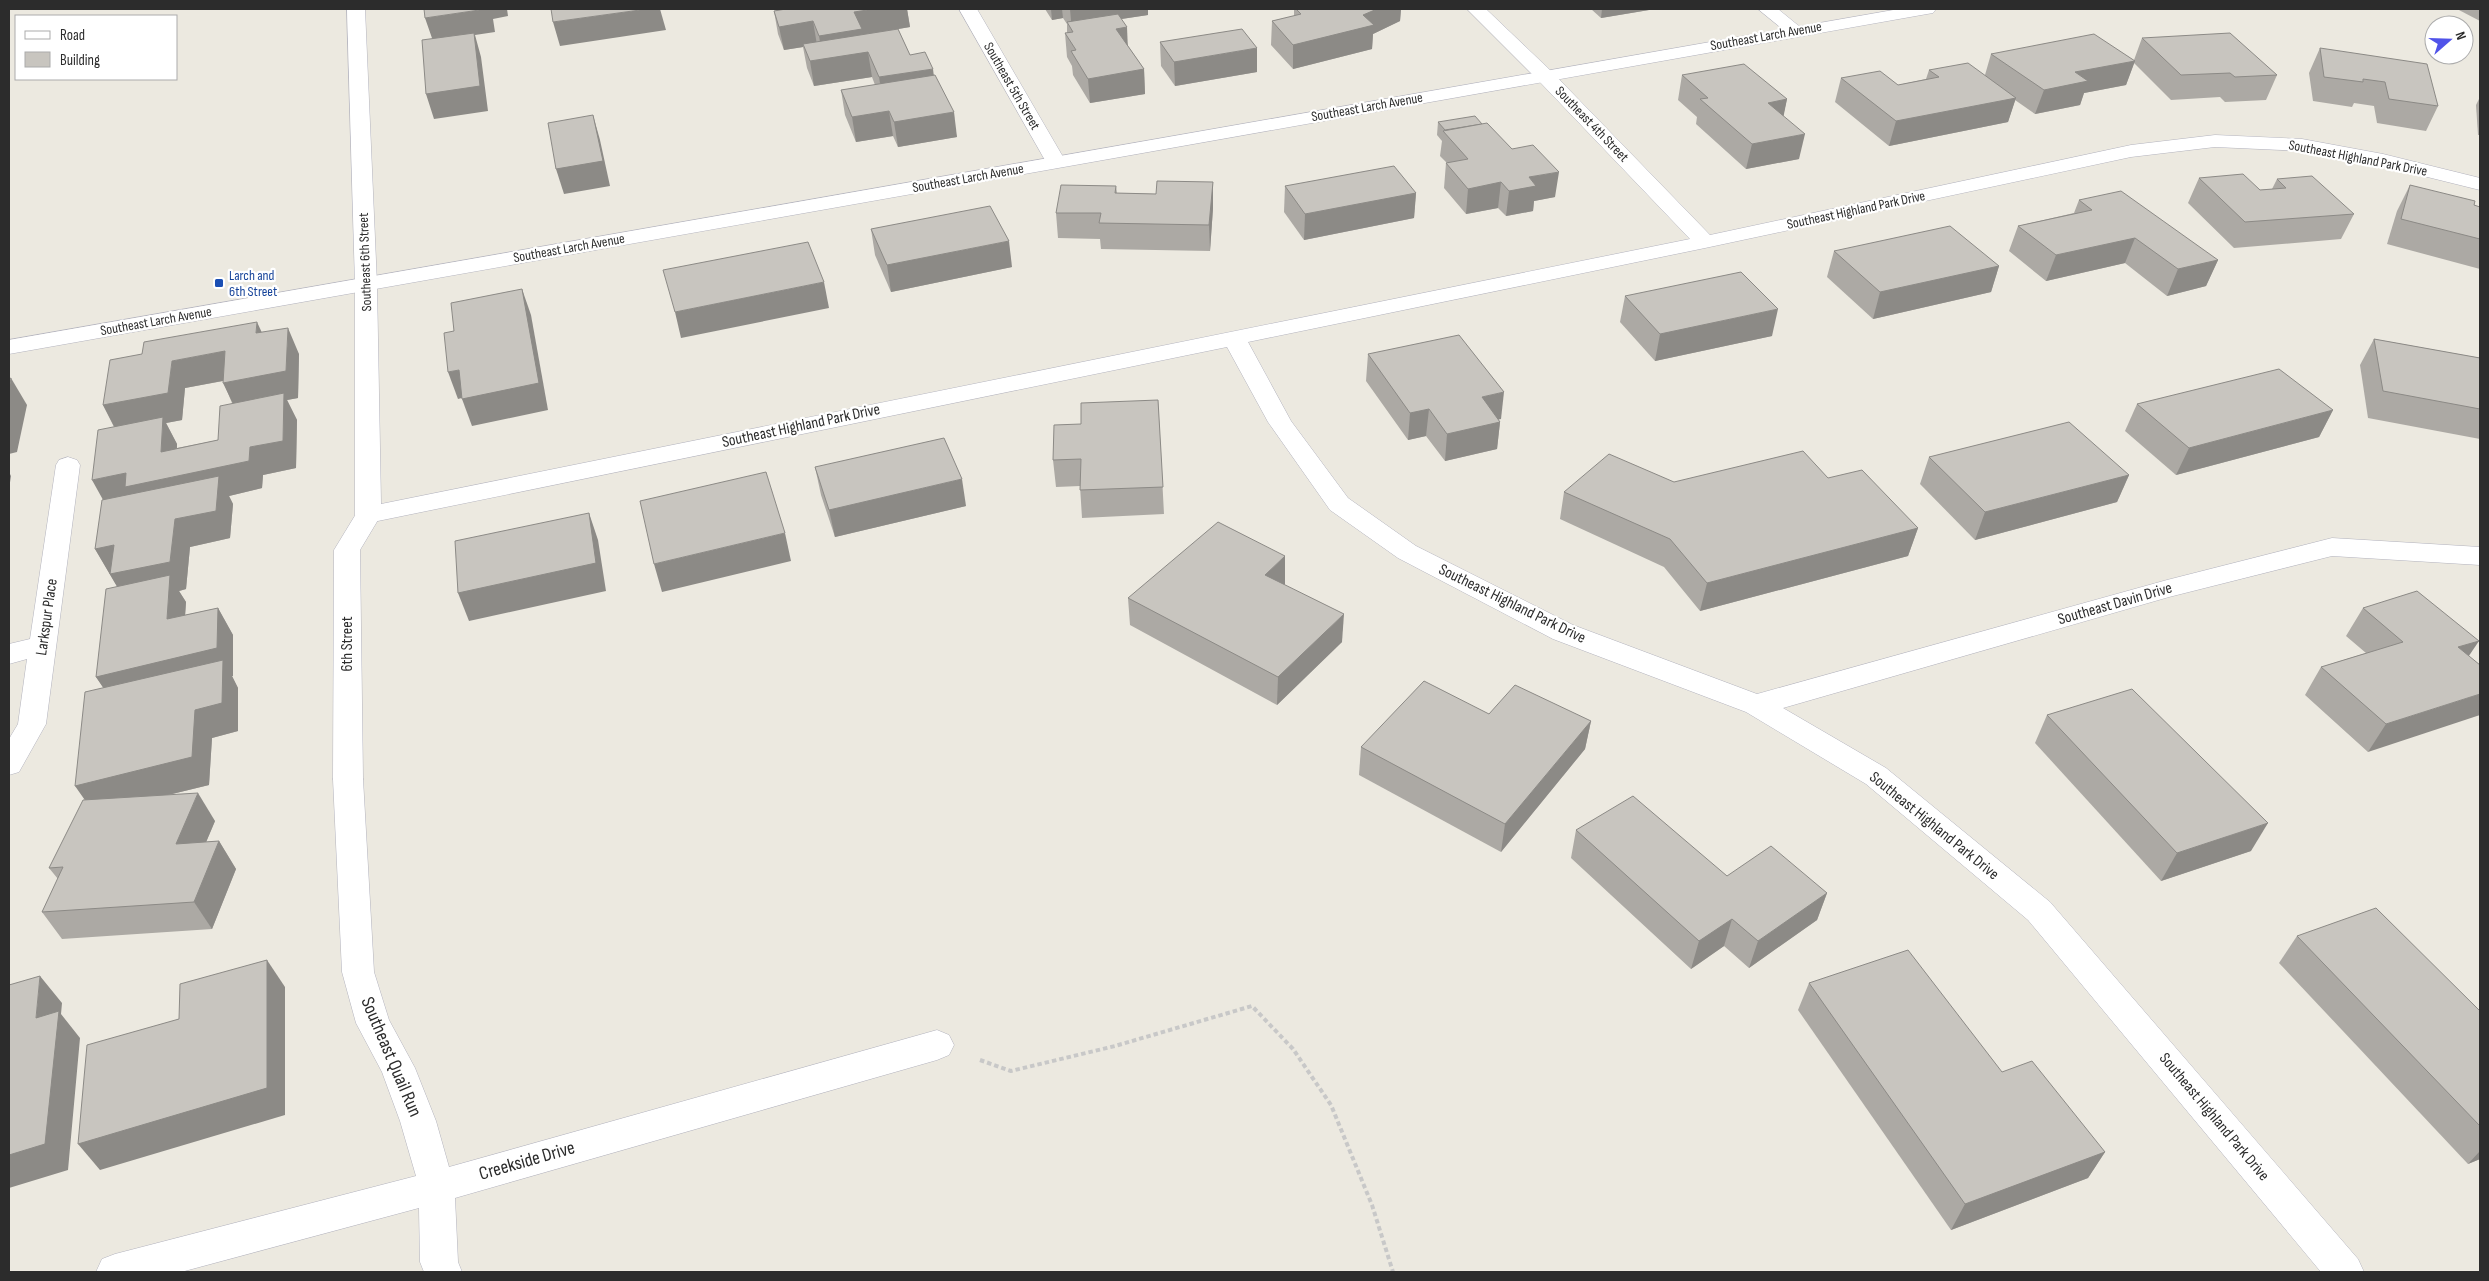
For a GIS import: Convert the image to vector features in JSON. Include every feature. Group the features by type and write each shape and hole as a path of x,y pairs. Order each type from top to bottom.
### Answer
{"street":[{"name":"Southeast 6th Street","path":"356,9 366,284 368,514"},
{"name":"Southeast 5th Street","path":"968,9 1056,162"},
{"name":"Southeast 4th Street","path":"1476,9 1544,75 1705,242"},
{"path":"1767,9 1796,31"},
{"name":"Southeast Larch Avenue","path":"9,347 1927,9"},
{"name":"Southeast Highland Park Drive","path":"368,514 1705,242 2131,151 2215,141 2302,145 2383,160 2480,184"},
{"name":"Southeast Highland Park Drive","path":"1234,338 1280,422 1339,504 1361,520 1407,552 1564,632 1756,705 1876,776 2039,911 2344,1272"},
{"name":"Larkspur Place","path":"9,764 32,724 68,465"},
{"name":"6th Street","path":"348,779 347,550 368,514"},
{"name":"Southeast Davin Drive","path":"1756,705 2167,588 2332,547 2480,556"},
{"path":"9,654 42,646"},
{"name":"Southeast Quail Run","path":"348,779 358,972 373,1023 398,1068 418,1121 437,1186 439,1262 443,1272"},
{"name":"Creekside Drive","path":"115,1272 437,1186 937,1045"}],"path":[{"path":"937,1045 1011,1071 1115,1046 1252,1006 1293,1050 1331,1105 1372,1205 1393,1272"}],"building":[{"path":"424,9 486,9 425,18"},
{"path":"551,9 647,9 553,22"},
{"path":"786,9 874,9 854,12 862,29 819,36 813,21 779,27 774,11"},
{"path":"1296,9 1377,9 1363,15 1374,25 1293,45 1272,21 1301,14"},
{"path":"1118,14 1127,27 1116,29 1144,69 1088,79 1071,51 1076,50 1065,33 1073,32 1067,22"},
{"path":"898,29 910,55 925,52 933,69 879,77 868,52 810,61 803,44"},
{"path":"1242,29 1257,48 1174,62 1160,42"},
{"path":"474,33 480,86 426,94 422,40"},
{"path":"2230,33 2277,75 2235,77 2230,73 2181,75 2142,38"},
{"path":"2094,34 2135,61 2075,72 2088,81 2044,90 1991,54"},
{"path":"2320,48 2424,64 2427,65 2438,106 2389,99 2385,82 2363,79 2363,82 2324,77"},
{"path":"1968,63 2016,98 1896,121 1841,78 1880,71 1898,85 1939,77 1929,70"},
{"path":"1744,64 1787,99 1768,103 1805,134 1752,144 1700,99 1708,98 1682,75"},
{"path":"935,75 954,112 894,122 889,111 852,117 841,90"},
{"path":"593,115 603,161 556,169 548,123"},
{"path":"1475,116 1482,124 1445,130 1438,122"},
{"path":"1487,123 1512,149 1533,145 1559,172 1529,177 1536,186 1509,191 1501,182 1468,189 1446,163 1468,159 1443,131"},
{"path":"1394,166 1416,193 1305,214 1285,186"},
{"path":"2243,174 2260,190 2286,188 2277,179 2312,176 2354,214 2245,222 2199,178"},
{"path":"1157,181 1213,182 1209,225 1099,223 1101,213 1056,213 1061,185 1116,186 1115,193 1156,194"},
{"path":"2410,185 2475,201 2474,205 2480,207 2480,239 2401,219"},
{"path":"2121,191 2218,260 2178,269 2135,238 2056,255 2018,226 2092,210 2079,200"},
{"path":"990,206 1009,241 887,265 871,229"},
{"path":"1950,226 1999,266 1880,292 1834,251"},
{"path":"808,242 824,282 675,312 663,270"},
{"path":"1741,272 1778,309 1660,334 1625,296"},
{"path":"522,289 539,383 462,399 459,370 448,372 444,333 454,331 451,303"},
{"path":"257,322 256,333 288,328 286,371 223,383 225,351 172,361 168,393 103,405 110,360 142,354 144,342"},
{"path":"1459,335 1504,392 1482,397 1500,422 1447,434 1429,409 1410,413 1368,354"},
{"path":"2374,339 2480,358 2480,409 2383,391"},
{"path":"2279,369 2333,410 2189,448 2137,404"},
{"path":"284,393 283,441 250,447 249,461 125,487 126,473 92,480 98,430 163,417 161,452 218,440 220,406"},
{"path":"1158,400 1163,487 1080,490 1081,459 1053,460 1054,425 1081,424 1081,403"},
{"path":"2069,422 2129,475 1985,512 1929,457"},
{"path":"944,438 962,479 829,510 815,467"},
{"path":"1803,451 1828,478 1862,470 1918,528 1707,583 1670,539 1564,492 1609,454 1674,482"},
{"path":"766,472 785,533 654,564 640,501"},
{"path":"219,476 216,511 175,519 170,562 110,574 114,545 95,549 102,500"},
{"path":"589,513 596,563 458,593 455,541"},
{"path":"1218,522 1285,556 1265,575 1344,614 1278,677 1128,598"},
{"path":"170,575 167,619 218,608 217,648 96,677 106,589"},
{"path":"2417,591 2479,641 2458,647 2480,665 2480,694 2386,724 2321,667 2403,642 2363,608"},
{"path":"223,660 222,703 195,710 192,757 75,786 85,692"},
{"path":"1424,681 1489,714 1515,685 1591,721 1505,824 1361,747"},
{"path":"2132,689 2268,823 2177,853 2047,715"},
{"path":"198,793 176,844 219,841 194,902 42,912 63,867 49,868 83,800"},
{"path":"1633,796 1727,876 1771,846 1827,893 1758,941 1732,919 1699,941 1576,830"},
{"path":"2376,908 2480,1011 2480,1126 2297,936"},
{"path":"1908,950 2002,1072 2032,1061 2105,1152 1965,1204 1809,983"},
{"path":"267,960 267,1088 78,1144 87,1045 179,1019 180,984"},
{"path":"40,976 36,1018 59,1011 45,1144 9,1155 9,985"}],"place":[{"name":"Larch and 6th Street","path":"219,283"}]}
